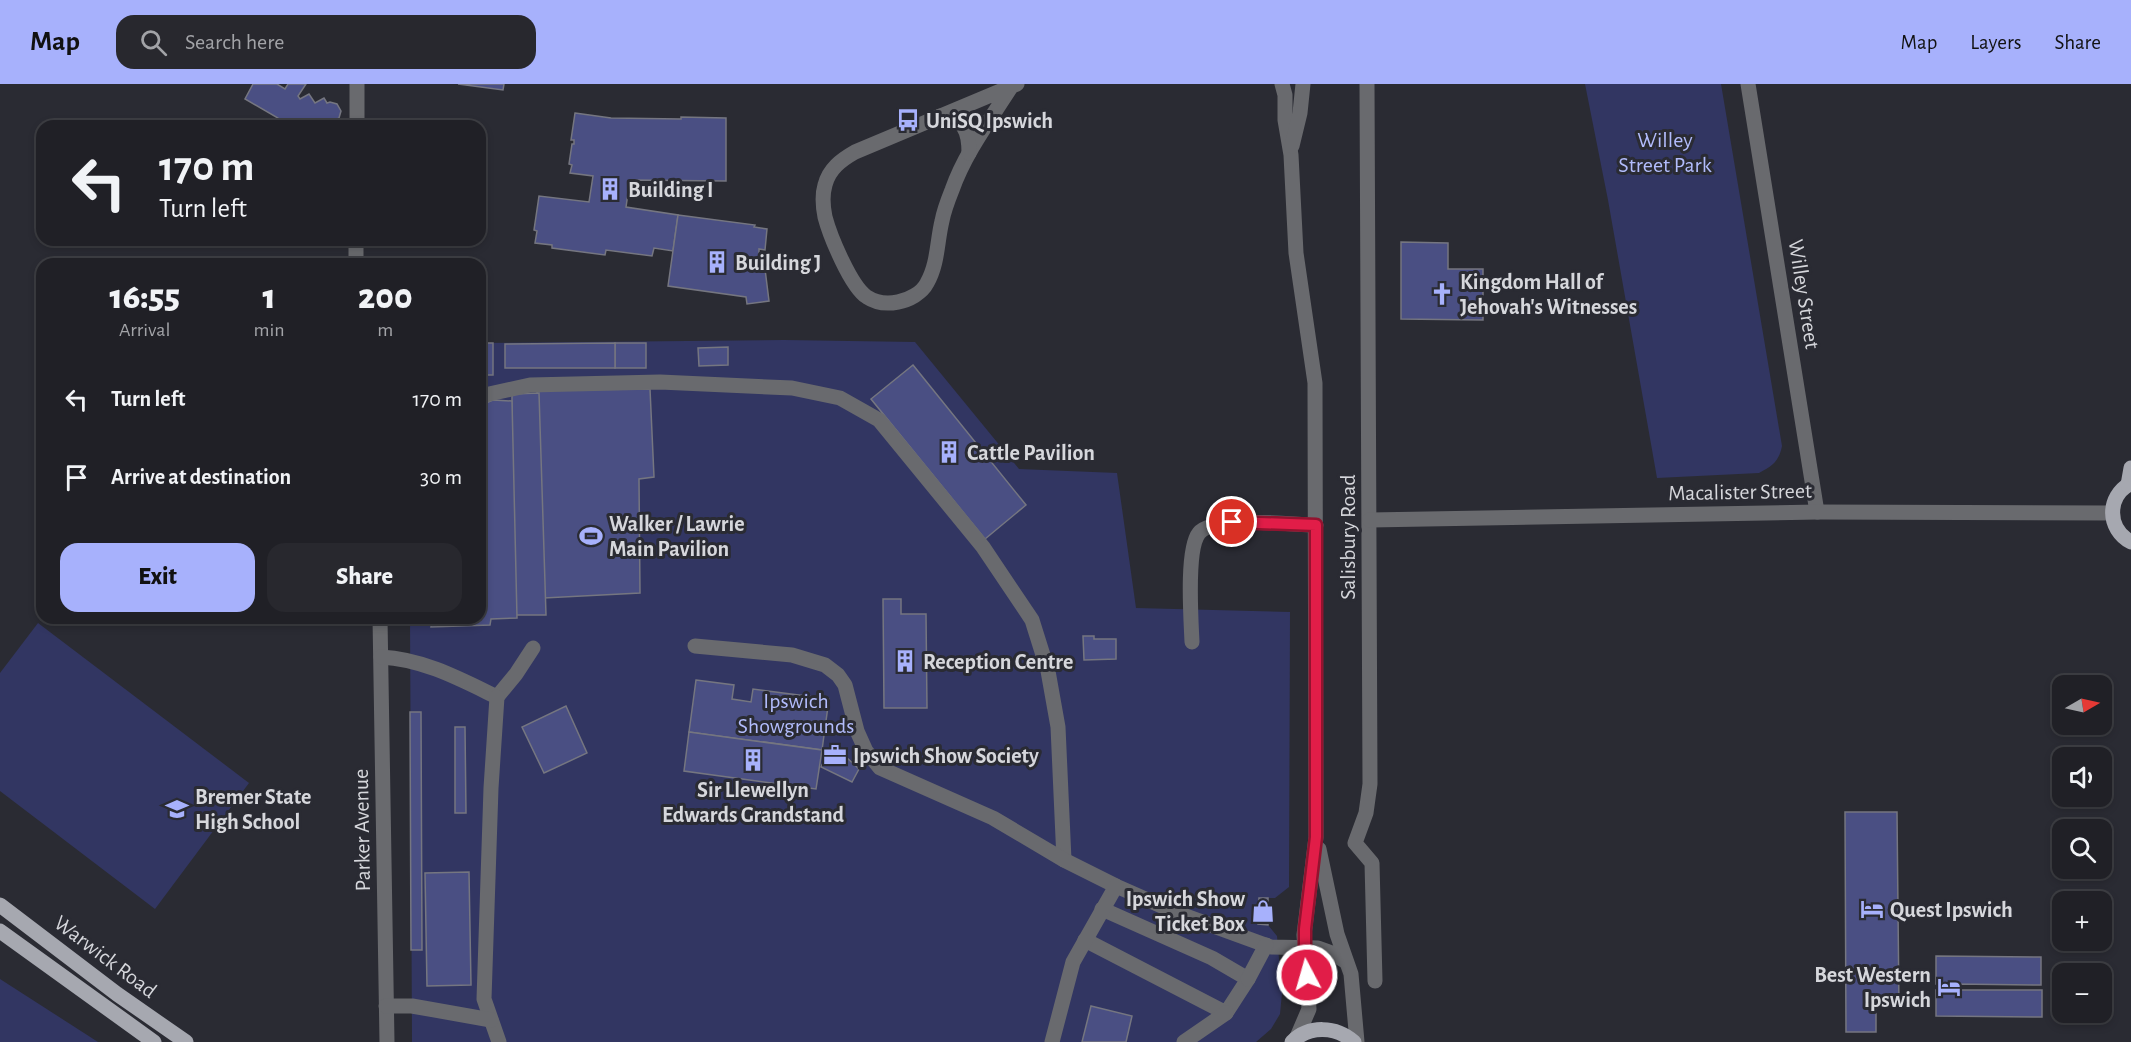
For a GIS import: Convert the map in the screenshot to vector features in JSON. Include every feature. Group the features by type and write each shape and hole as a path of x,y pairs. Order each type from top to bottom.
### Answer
{"main road":[{"path":"2130,545 2117,530 2112,513 2116,496 2130,484 2131,468"},
{"name":"Warwick Road","path":"0,905 117,994 186,1042"},
{"name":"Warwick Road","path":"0,931 154,1042"},
{"path":"1293,1040 1310,1031 1326,1029 1342,1034 1355,1042"}],"street":[{"path":"357,84 357,120"},
{"name":"Salisbury Road","path":"1282,84 1290,155 1296,253 1315,383 1316,837 1304,946 1310,1005 1305,1023 1293,1040"},
{"path":"1290,155 1300,113 1303,84"},
{"name":"Salisbury Road","path":"1367,84 1370,784 1366,813 1355,843 1372,863 1375,981"},
{"name":"Willey Street","path":"1748,84 1817,512"},
{"path":"1014,86 969,153 953,187 942,219 933,272 926,286 916,296 899,302 883,303 868,298 852,280 825,218 823,207 825,185 831,172 848,156 1014,86"},
{"path":"940,116 957,119 962,124 968,136 969,153"},
{"path":"486,395 530,385 554,384 660,382 792,388 840,398 879,420 983,546 1032,620 1048,671 1058,727 1064,860"},
{"name":"Macalister Street","path":"1370,520 1817,512 2112,513"},
{"path":"1192,642 1191,548 1199,532 1214,524 1232,522 1316,525"},
{"name":"Parker Avenue","path":"380,624 387,1042"},
{"path":"695,646 792,655 825,665 838,675 845,685 857,731 866,751 879,768 993,818 1064,860 1185,916 1266,945 1304,946 1328,951 1345,961"},
{"path":"499,1042 484,999 491,788 497,697 516,674 532,648"},
{"path":"381,657 400,658 441,671 497,697"},
{"name":"Salisbury Road","path":"1316,837 1337,934 1351,978 1355,1042"},
{"path":"1052,1042 1073,962 1116,886"},
{"path":"1102,909 1212,958 1248,979"},
{"path":"1085,940 1226,1013"},
{"path":"1184,1042 1226,1013 1266,945"},
{"path":"386,1006 412,1006 491,1020"}],"green space":[{"name":"Willey Street Park","path":"1585,84 1721,84 1782,446 1775,462 1759,473 1657,478"},
{"name":"Ipswich Showgrounds","path":"784,340 915,342 1019,469 1117,473 1136,608 1290,612 1289,887 1275,898 1268,898 1268,925 1277,936 1282,993 1280,1014 1271,1029 1256,1042 412,1042 410,624 486,624 486,343"},
{"path":"39,624 249,783 155,909 0,791 0,673"},
{"path":"0,979 98,1042 0,1042"}],"building":[{"path":"253,84 277,84 285,89 288,84 306,84 298,96 300,99 309,94 315,103 324,98 327,103 337,104 341,111 337,120 279,120 245,99"},
{"path":"458,84 504,84 503,90"},
{"name":"Building I","path":"575,113 611,118 726,118 726,181 630,180 626,207 678,215 673,251 654,248 652,256 606,250 605,255 552,248 552,245 535,243 537,231 534,230 539,196 589,202 593,176 570,173"},
{"name":"Building J","path":"678,215 755,225 754,227 767,229 765,250 759,249 759,256 765,269 769,301 747,304 746,297 668,286"},
{"name":"Kingdom Hall of Jehovah's Witnesses","path":"1401,242 1448,243 1448,269 1483,269 1483,320 1401,319"},
{"path":"486,343 493,343 493,375 486,375"},
{"path":"615,343 646,343 646,368 615,368"},
{"path":"615,343 615,368 505,368 505,344"},
{"path":"728,347 728,365 699,366 698,348"},
{"name":"Cattle Pavilion","path":"913,365 1026,505 985,539 871,399"},
{"name":"Walker / Lawrie Main Pavilion","path":"650,389 654,477 639,479 640,593 544,598 537,390"},
{"path":"539,393 546,615 512,615 512,394"},
{"path":"493,400 512,401 517,618 491,619 490,625 431,627 431,624 486,624 486,403"},
{"name":"Reception Centre","path":"883,599 901,599 901,614 926,614 927,708 884,708"},
{"path":"1083,636 1094,636 1094,639 1116,639 1116,659 1084,660"},
{"path":"696,680 734,685 732,699 751,702 753,689 829,699 822,750 689,732"},
{"path":"566,706 587,753 544,773 522,727"},
{"path":"410,712 421,712 422,950 411,950"},
{"path":"455,727 465,727 466,813 455,813"},
{"name":"Sir Llewellyn Edwards Grandstand","path":"689,732 822,750 816,789 684,771"},
{"name":"Ipswich Show Society","path":"832,744 859,769 852,782 821,767"},
{"name":"Quest Ipswich","path":"1845,812 1897,812 1899,1007 1876,1007 1876,1032 1846,1032"},
{"path":"469,872 471,985 427,986 425,873"},
{"name":"Ipswich Show Ticket Box","path":"1259,898 1268,898 1268,925 1258,924"},
{"name":"Best Western Ipswich","path":"1936,956 2041,957 2041,985 1955,984 1955,990 2042,990 2042,1017 1936,1016 1936,990 1944,989 1944,984 1936,984"},
{"path":"1091,1006 1132,1016 1126,1042 1082,1042"}],"place":[{"name":"UniSQ Ipswich","path":"908,120"},
{"name":"Building I","path":"610,189"},
{"name":"Building J","path":"717,262"},
{"name":"Kingdom Hall of Jehovah's Witnesses","path":"1442,294"},
{"name":"Cattle Pavilion","path":"949,452"},
{"name":"Walker / Lawrie Main Pavilion","path":"591,536"},
{"name":"Reception Centre","path":"905,661"},
{"name":"Ipswich Show Society","path":"835,755"},
{"name":"Sir Llewellyn Edwards Grandstand","path":"753,760"},
{"name":"Bremer State High School","path":"177,809"},
{"name":"Quest Ipswich","path":"1872,909"},
{"name":"Ipswich Show Ticket Box","path":"1263,911"},
{"name":"Best Western Ipswich","path":"1949,987"}],"route":[{"path":"1232,522 1316,525 1316,837 1305,929 1307,975"}]}
